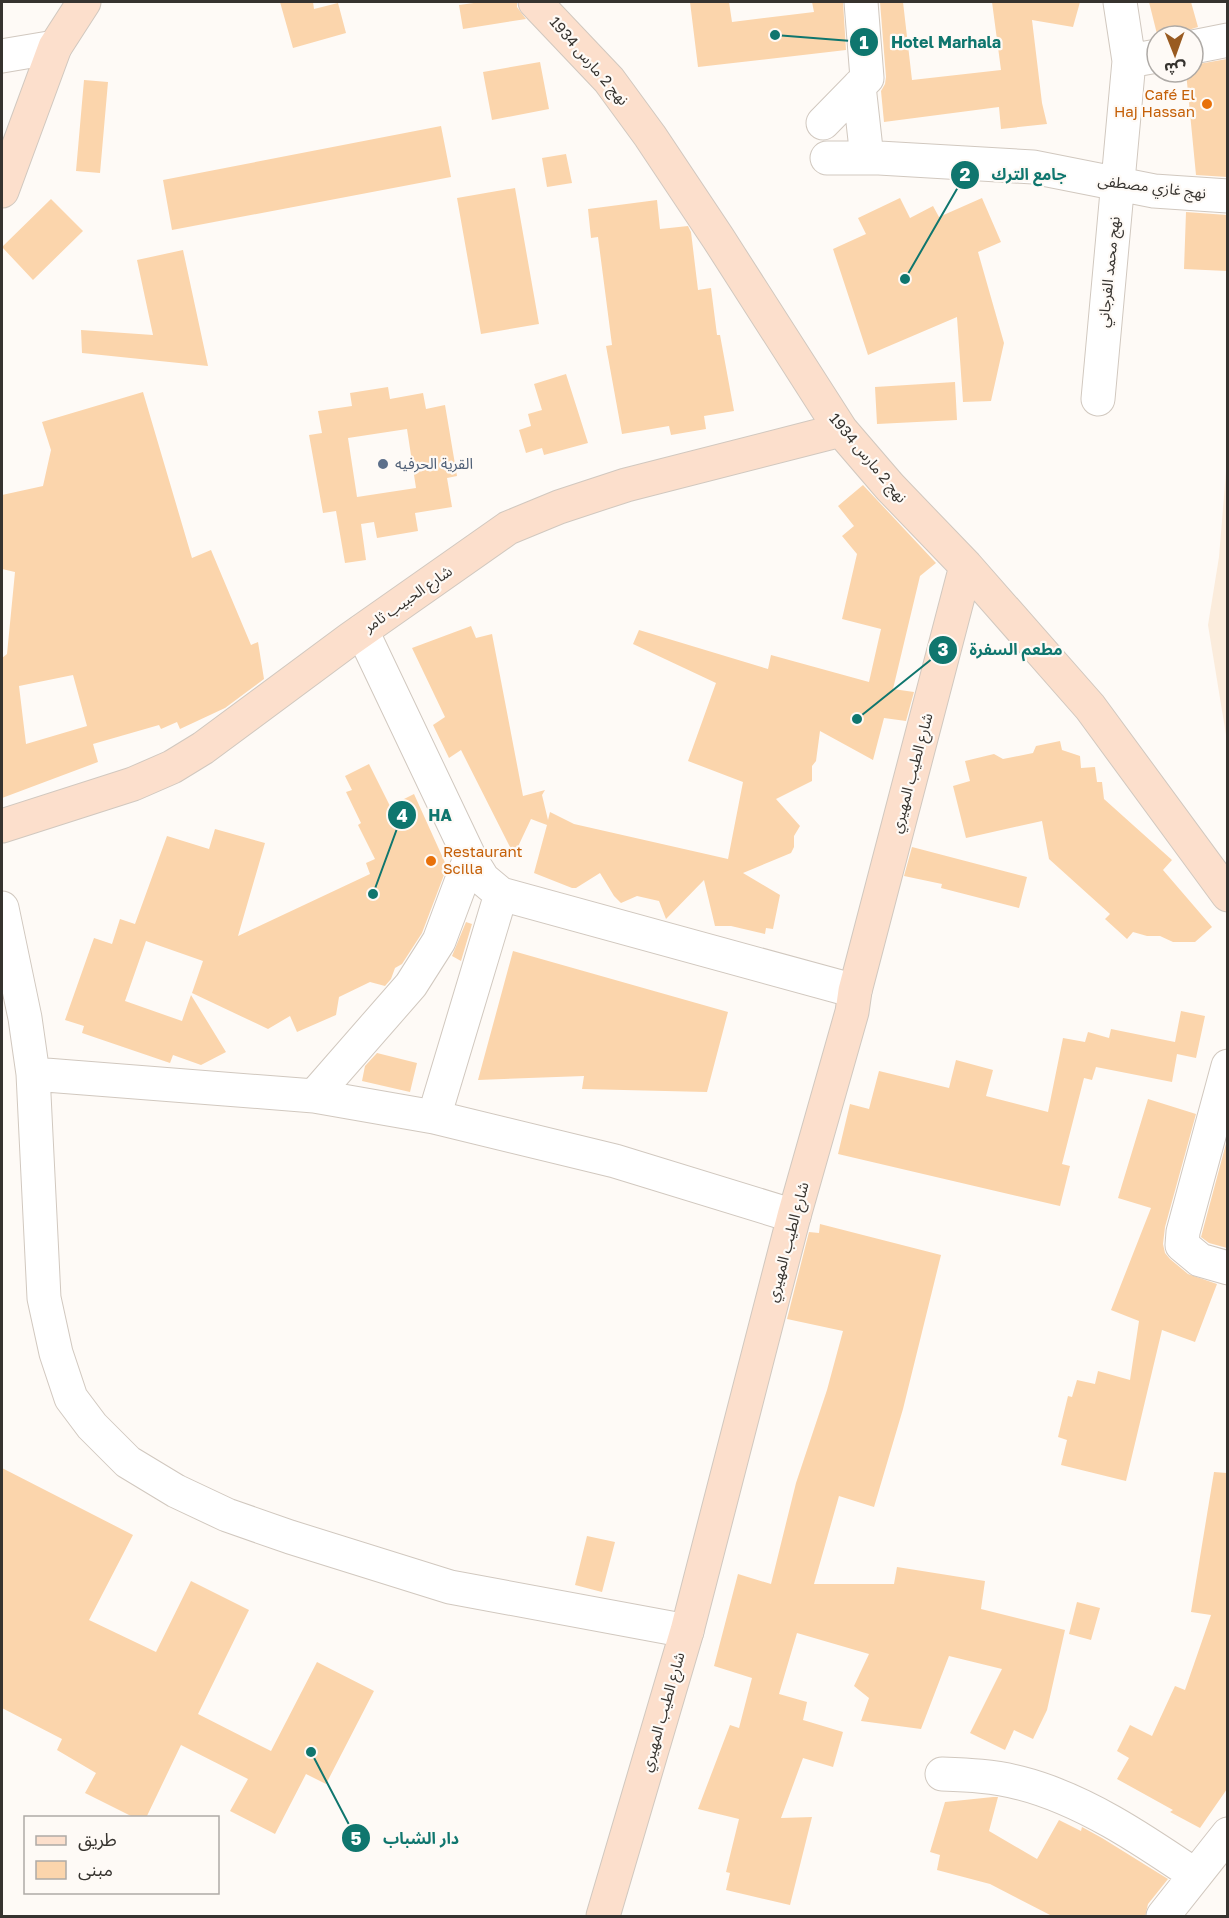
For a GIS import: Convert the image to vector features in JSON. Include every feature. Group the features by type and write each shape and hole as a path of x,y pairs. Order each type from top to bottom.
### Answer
{"street":[{"path":"2,191 55,47 84,2"},
{"name":"نهج 2 مارس 1934","path":"535,2 609,80 650,136 841,430 890,488 966,566 1090,707 1227,895"},
{"path":"823,123 867,78 861,2"},
{"name":"نهج محمد الفرجاني","path":"1098,399 1118,184 1143,58 1120,2"},
{"path":"1205,44 1227,39"},
{"path":"2,56 55,47"},
{"path":"859,86 867,158"},
{"name":"نهج غازي مصطفى","path":"827,158 1033,167 1154,191 1227,196"},
{"name":"شارع الحبيب ثامر","path":"2,826 133,784 172,767 203,748 362,631 508,528 560,507 626,485 841,430"},
{"name":"شارع الطيب المهيري","path":"603,1917 687,1631 794,1216 852,1012 855,991 966,566"},
{"path":"362,631 470,858 483,879 501,894 855,991"},
{"path":"314,1096 411,986 439,941 470,858"},
{"path":"434,1117 501,894"},
{"path":"2,908 25,1018 33,1074 44,1298 56,1353 71,1398 92,1426 128,1462 176,1491 227,1515 290,1537 450,1587 687,1631"},
{"path":"33,1074 314,1096 434,1117 615,1161 794,1216"},
{"path":"1225,1081 1183,1232 1182,1245 1200,1260 1227,1269"},
{"path":"942,1774 1003,1779 1050,1793 1097,1815 1195,1875"},
{"path":"1163,1917 1227,1834"}],"shaded area":[{"path":"1227,460 1227,741 1208,625 1219,557"}],"building":[{"path":"280,2 313,2 314,9 338,3 346,33 293,48"},
{"path":"481,2 517,2 517,7 526,19 463,29 459,5"},
{"path":"690,2 729,2 732,22 814,12 812,2 843,2 846,50 698,67"},
{"path":"880,2 903,2 912,80 1001,70 992,2 1080,2 1073,27 1032,20 1042,103 1047,124 1001,129 999,107 884,122 881,91 886,77"},
{"path":"1149,2 1191,2 1197,24 1154,24"},
{"path":"1227,59 1227,177 1196,175 1187,84 1205,84 1205,63"},
{"path":"540,62 549,109 492,120 483,72"},
{"path":"84,80 108,82 100,173 76,171"},
{"path":"441,126 451,177 172,230 163,180"},
{"path":"566,154 572,183 547,187 542,158"},
{"path":"515,188 539,324 481,334 457,198"},
{"path":"900,198 910,218 933,206 939,217 982,198 1001,242 978,252 1004,343 991,401 963,402 957,317 868,355 833,249 866,234 858,218"},
{"path":"51,199 83,231 33,280 2,247"},
{"path":"657,200 660,229 688,226 691,232 698,290 711,288 717,335 720,335 734,411 704,416 706,429 671,435 669,426 622,434 606,346 612,345 598,237 591,238 588,209"},
{"path":"1186,212 1227,215 1227,271 1184,269"},
{"path":"183,250 208,366 82,353 81,330 153,335 137,260"},
{"path":"566,374 588,443 544,455 542,448 526,453 519,430 531,426 528,414 542,410 534,384"},
{"path":"955,382 957,420 877,424 875,387"},
{"path":"388,387 390,399 423,393 426,409 445,405 457,476 447,478 452,507 415,513 418,531 377,538 374,522 361,524 366,560 345,563 336,511 323,513 309,435 322,433 318,411 352,406 350,393","holes":["407,429 416,488 357,497 348,438"]},
{"path":"143,392 192,558 211,550 251,645 258,642 264,679 225,708 180,729 177,722 161,729 159,725 93,744 98,762 2,798 2,658 7,654 15,572 2,569 2,495 43,486 51,450 42,422","holes":["73,675 87,726 26,744 19,686"]},
{"path":"863,485 936,563 920,576 893,689 914,692 906,721 884,718 873,760 820,731 816,761 812,766 812,781 776,799 800,826 794,836 794,847 791,853 743,873 780,895 773,929 766,928 765,934 731,926 715,926 704,880 666,919 659,901 637,896 621,903 600,873 576,888 572,888 534,873 547,825 531,819 514,855 461,750 449,758 433,725 445,717 412,648 471,626 476,638 492,634 523,796 545,790 542,795 548,820 550,812 574,824 728,859 743,782 688,761 716,683 633,644 639,630 768,669 771,655 869,682 881,629 842,619 857,554 842,536 854,526 838,506"},
{"path":"1060,741 1062,750 1080,756 1081,768 1095,767 1097,782 1102,782 1104,799 1172,860 1163,870 1212,927 1195,942 1173,942 1160,936 1147,936 1133,932 1127,939 1105,919 1110,914 1049,859 1042,821 966,838 953,786 970,781 965,761 994,754 1003,759 1033,753 1036,746"},
{"path":"369,764 390,806 414,794 447,867 422,933 402,964 395,968 391,979 385,986 370,982 339,997 336,1015 297,1032 290,1016 268,1029 192,993 203,961 146,941 125,1001 182,1021 191,995 226,1052 201,1065 173,1055 170,1063 82,1033 84,1026 65,1020 94,938 112,944 120,919 135,924 167,836 209,849 215,829 265,843 238,936 370,874 366,863 375,859 358,825 361,823 346,792 352,790 345,776"},
{"path":"912,847 1027,877 1019,908 941,888 942,884 904,876"},
{"path":"466,922 472,924 461,961 452,956"},
{"path":"513,951 728,1012 707,1092 582,1089 584,1076 478,1080"},
{"path":"1181,1011 1205,1016 1196,1058 1177,1054 1172,1082 1096,1067 1092,1080 1084,1078 1062,1164 1070,1166 1060,1206 838,1154 850,1104 869,1109 879,1071 949,1088 956,1060 993,1070 986,1096 1048,1112 1063,1038 1085,1042 1088,1032 1109,1038 1111,1029 1175,1042"},
{"path":"377,1053 417,1063 410,1092 362,1081 365,1066"},
{"path":"1148,1099 1196,1114 1165,1227 1163,1244 1165,1253 1170,1259 1188,1274 1217,1284 1195,1342 1162,1330 1126,1481 1061,1465 1067,1440 1058,1437 1068,1396 1072,1397 1077,1380 1095,1384 1098,1371 1130,1380 1139,1321 1111,1310 1151,1208 1118,1198"},
{"path":"1227,1140 1227,1248 1209,1243 1201,1237"},
{"path":"820,1224 941,1255 903,1409 874,1507 839,1496 814,1584 894,1584 897,1567 985,1581 981,1609 1065,1630 1047,1710 1033,1739 1014,1730 1005,1750 970,1733 1002,1669 949,1656 921,1729 861,1721 869,1698 854,1686 869,1654 797,1633 779,1694 807,1702 803,1720 843,1732 833,1767 803,1758 781,1818 812,1817 790,1905 726,1890 730,1873 726,1872 739,1819 698,1809 730,1725 739,1728 752,1678 714,1666 738,1574 771,1584 796,1483 827,1390 843,1331 787,1319 809,1232 819,1233"},
{"path":"2,1468 133,1535 89,1620 156,1652 191,1581 249,1610 198,1714 271,1751 317,1662 374,1691 326,1784 306,1774 275,1834 230,1811 248,1779 181,1745 147,1816 131,1816 85,1793 96,1773 57,1750 62,1739 2,1708"},
{"path":"1214,1472 1227,1473 1227,1789 1200,1828 1117,1779 1129,1758 1117,1751 1130,1725 1152,1736 1175,1686 1185,1690 1211,1615 1191,1612"},
{"path":"587,1536 615,1542 602,1592 575,1585"},
{"path":"1077,1602 1100,1608 1091,1640 1069,1634"},
{"path":"998,1797 989,1831 1037,1859 1059,1820 1081,1831 1082,1827 1168,1879 1148,1904 1145,1917 1054,1917 990,1884 937,1870 940,1855 930,1852 945,1802"}],"place":[{"name":"Hotel Marhala","path":"775,35"},
{"name":"Café El Haj Hassan","path":"1207,104"},
{"name":"جامع الترك","path":"905,279"},
{"name":"القرية الحرفيه","path":"383,464"},
{"name":"مطعم السفرة","path":"857,719"},
{"name":"Restaurant Scilla","path":"431,861"},
{"name":"HA","path":"373,894"},
{"name":"دار الشباب","path":"311,1752"}]}
